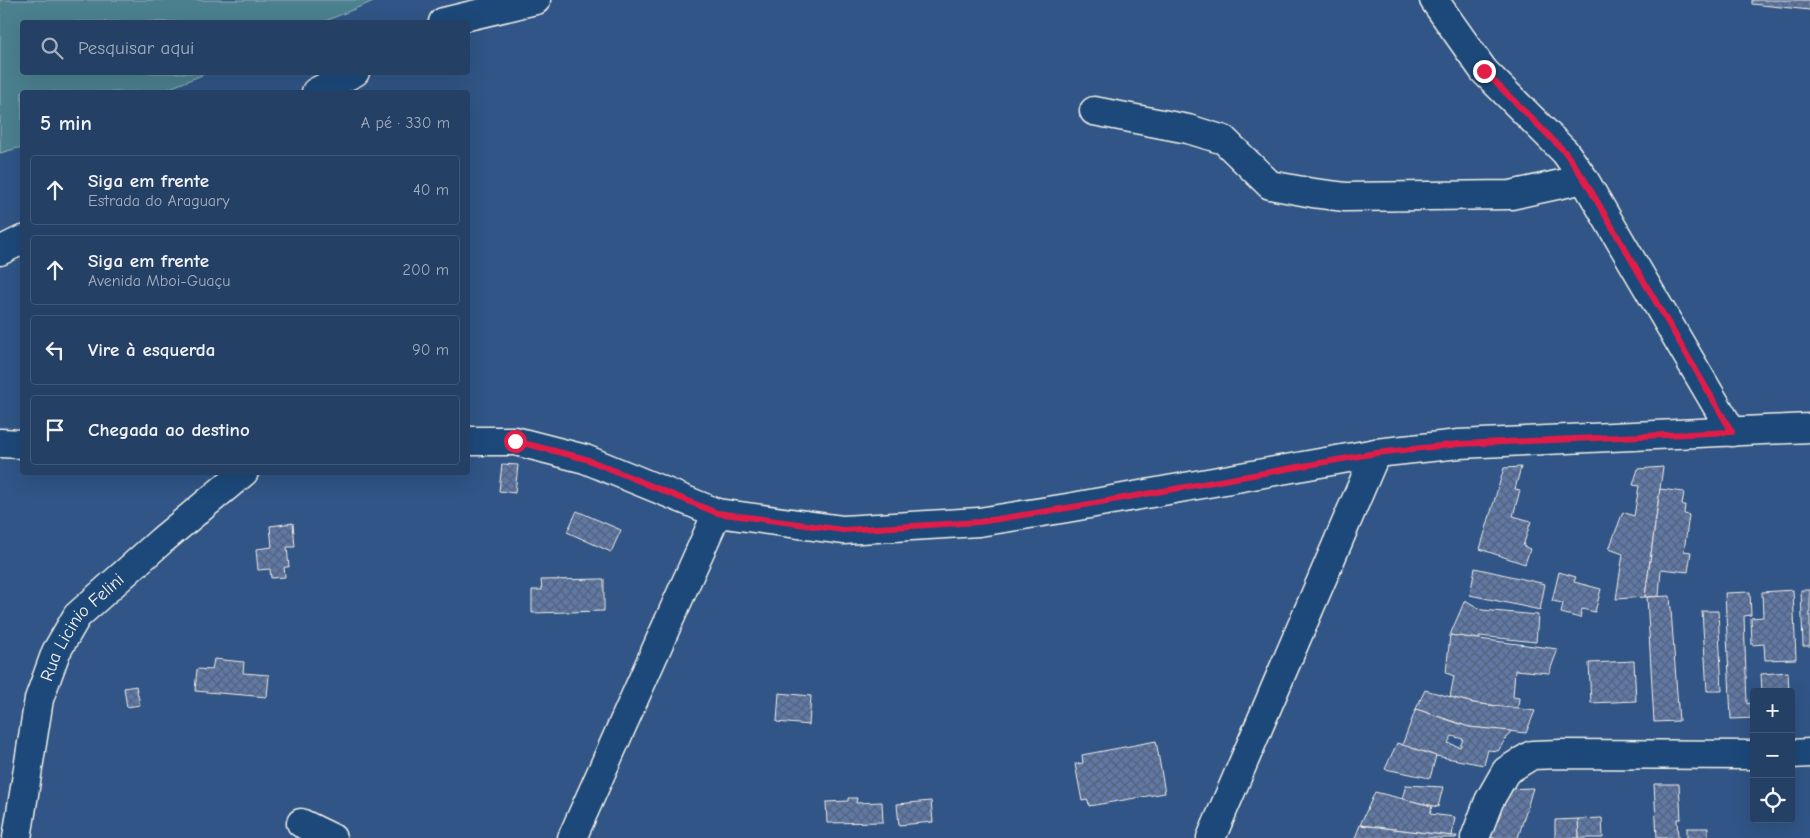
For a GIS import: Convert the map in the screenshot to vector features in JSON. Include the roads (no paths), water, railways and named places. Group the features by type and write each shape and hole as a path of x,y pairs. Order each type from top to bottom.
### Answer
{"street":[{"path":"451,20 536,0"},
{"path":"1434,0 1484,71 1565,152 1584,179 1732,432"},
{"path":"320,90 349,75"},
{"path":"1094,111 1188,129 1224,140 1270,185 1312,193 1345,197 1510,195 1584,179"},
{"path":"0,251 20,241"},
{"path":"470,441 515,441 586,459 717,513 843,530 979,522 1376,453 1459,444 1810,428"},
{"path":"0,443 20,444"},
{"path":"1211,838 1376,453"},
{"name":"Rua Licinio Felini","path":"17,838 39,699 56,652 78,616 161,541 240,475"},
{"path":"572,838 717,513"},
{"path":"1795,754 1810,753"},
{"path":"1475,838 1489,801 1506,771 1532,756 1551,754 1750,755"},
{"path":"301,823 332,838"}]}
